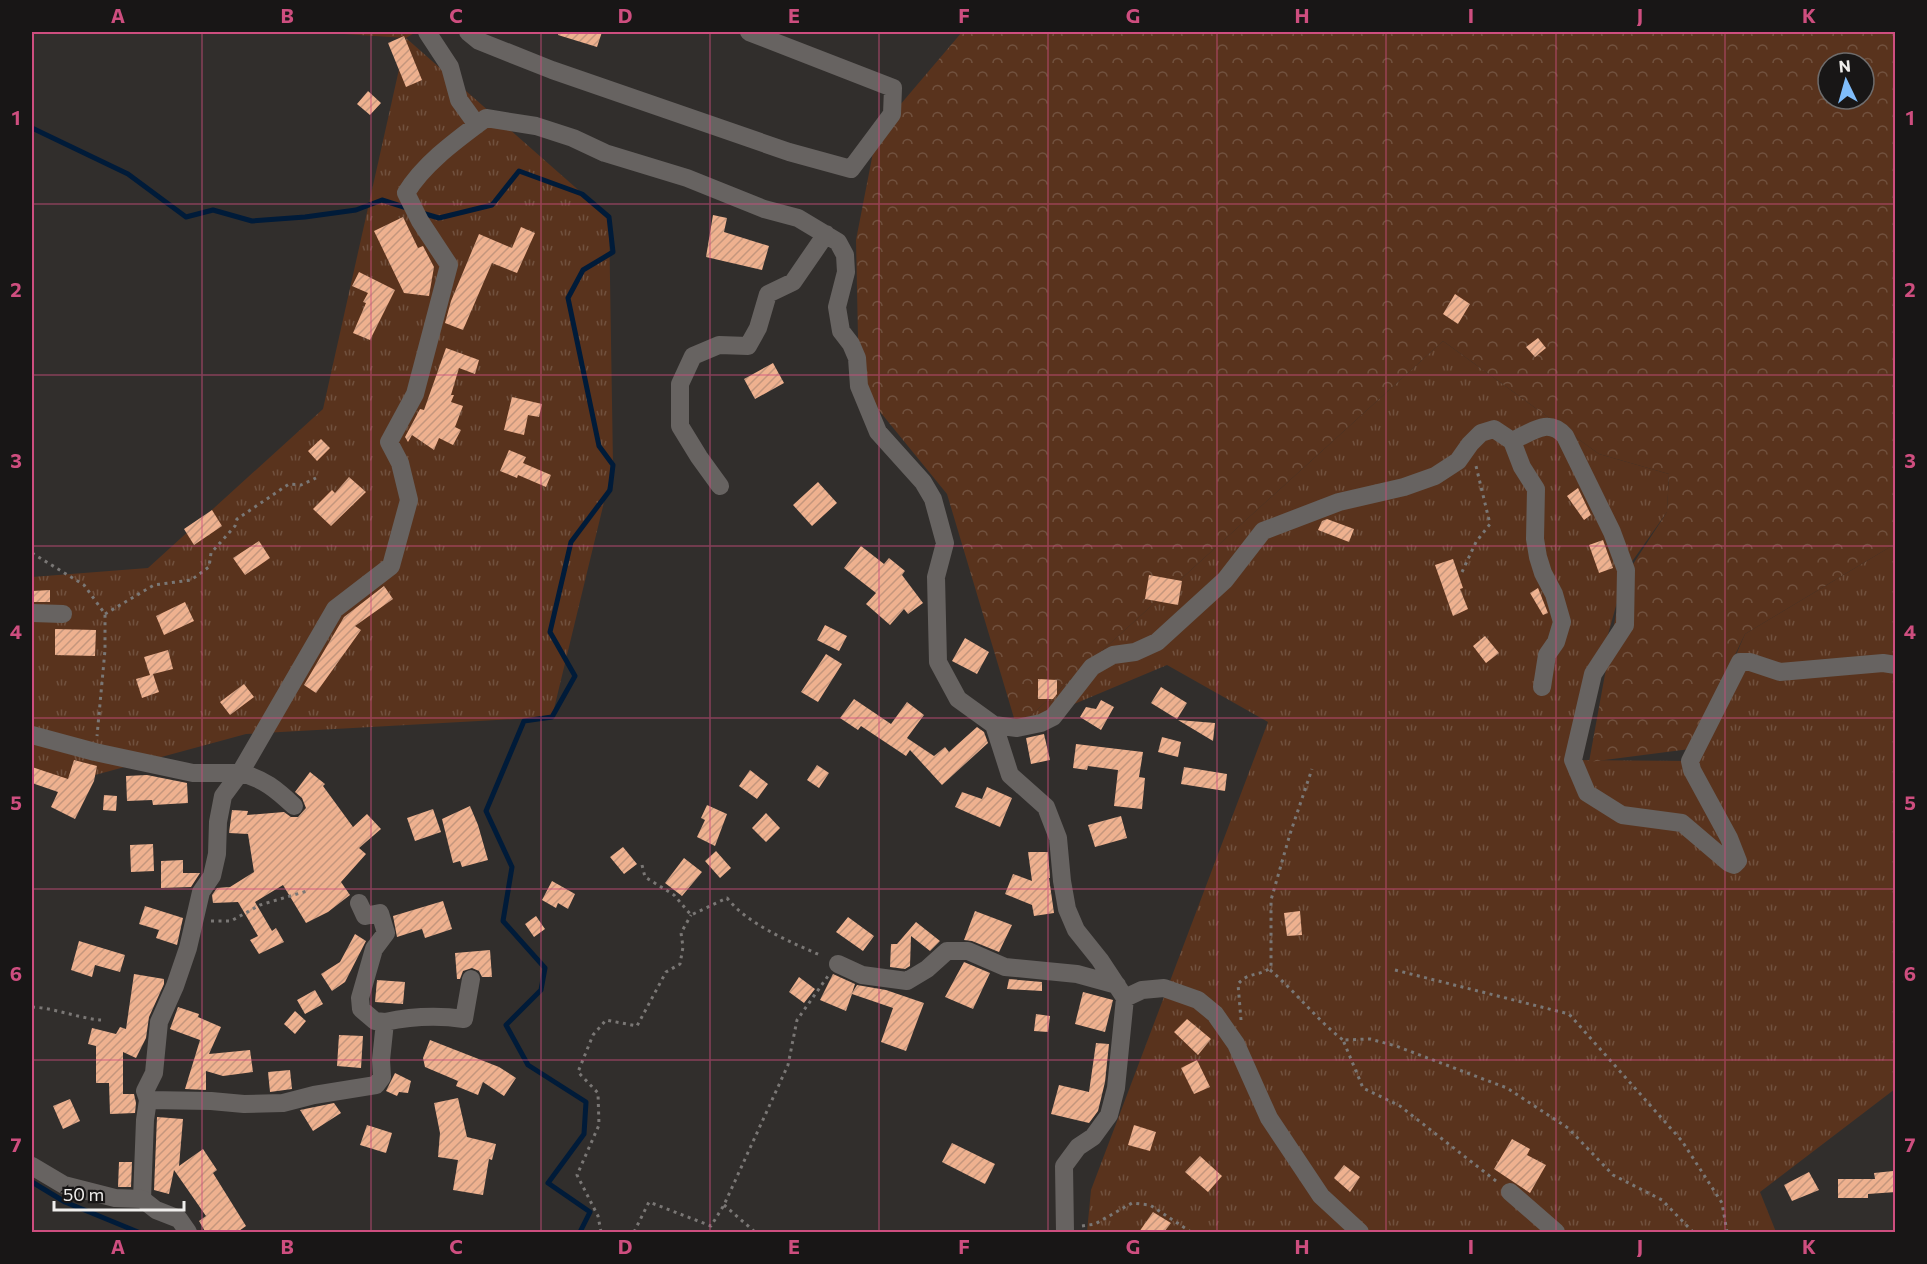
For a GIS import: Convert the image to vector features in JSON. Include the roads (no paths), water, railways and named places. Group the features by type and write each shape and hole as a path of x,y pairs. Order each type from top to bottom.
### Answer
{"street":[{"path":"427,32 450,67 459,100 477,125"},
{"path":"468,32 479,41 552,70 789,152 851,169 892,114 893,88 749,32"},
{"path":"142,1199 148,1100 145,1091 154,1074 159,1022 188,948 201,892 212,876 217,854 218,822 223,796 240,774 335,609 391,566 409,500 400,463 389,442 416,394 449,265 420,221 406,193 420,175 450,146 486,118 537,126 573,138 605,153 687,177 764,209 798,218 838,242 845,255 846,273 837,307 842,331 857,358 859,386 878,432 923,482 933,499 945,543 936,577 938,662 958,699 994,726 1017,728 1041,723 1053,717 1092,667 1113,655 1135,652 1157,642 1226,580 1263,531 1339,502 1404,488 1435,476 1458,461 1481,433 1494,429 1512,441 1522,467 1536,489 1535,539 1538,557 1554,594 1562,622 1556,642 1547,655 1542,687"},
{"path":"720,486 680,426 680,384 693,356 719,345 748,346 758,328 768,294 793,282 826,234"},
{"path":"1512,441 1548,425 1557,427 1565,436 1612,532 1626,570 1625,625 1593,674 1573,760 1587,793 1622,815 1682,823 1734,865 1738,861 1729,838 1692,771 1690,761 1740,662 1750,662 1779,672 1883,663 1896,665"},
{"path":"32,613 63,614"},
{"path":"994,726 1010,775 1046,807 1058,838 1065,899 1076,930 1121,991 1116,1088 1109,1115 1093,1137 1078,1147 1064,1166 1065,1230"},
{"path":"32,735 95,752 193,773 240,774 256,777 268,783 294,806"},
{"path":"359,903 365,916 380,913 386,933 374,949 360,998 362,1010 375,1020 385,1022 413,1016 445,1016 464,1019 471,979"},
{"path":"838,964 862,975 907,981 927,969 947,951 968,951 1005,967 1077,974 1121,991 1164,988 1198,1000 1215,1014 1236,1044 1269,1118 1322,1196 1360,1233"},
{"path":"148,1100 244,1104 283,1103 314,1095 376,1085 382,1077 381,1060 385,1022"},
{"path":"32,1166 64,1185 115,1198 142,1199 156,1210 179,1219 188,1233"},
{"path":"1510,1192 1556,1233"}],"waterway":[{"path":"32,128 128,174 186,217 213,210 252,221 305,217 356,210 382,200 407,208"},
{"path":"422,213 439,218 492,205 519,171 582,194 609,217 613,252 583,270 568,298 599,446 613,465 610,490 571,542 550,632 575,676 552,717 524,721 486,811 512,867 503,921 545,968 541,990 506,1025 528,1065 586,1102 584,1134 548,1183 590,1212 580,1232"},
{"path":"32,1182 65,1202 138,1232"}]}
